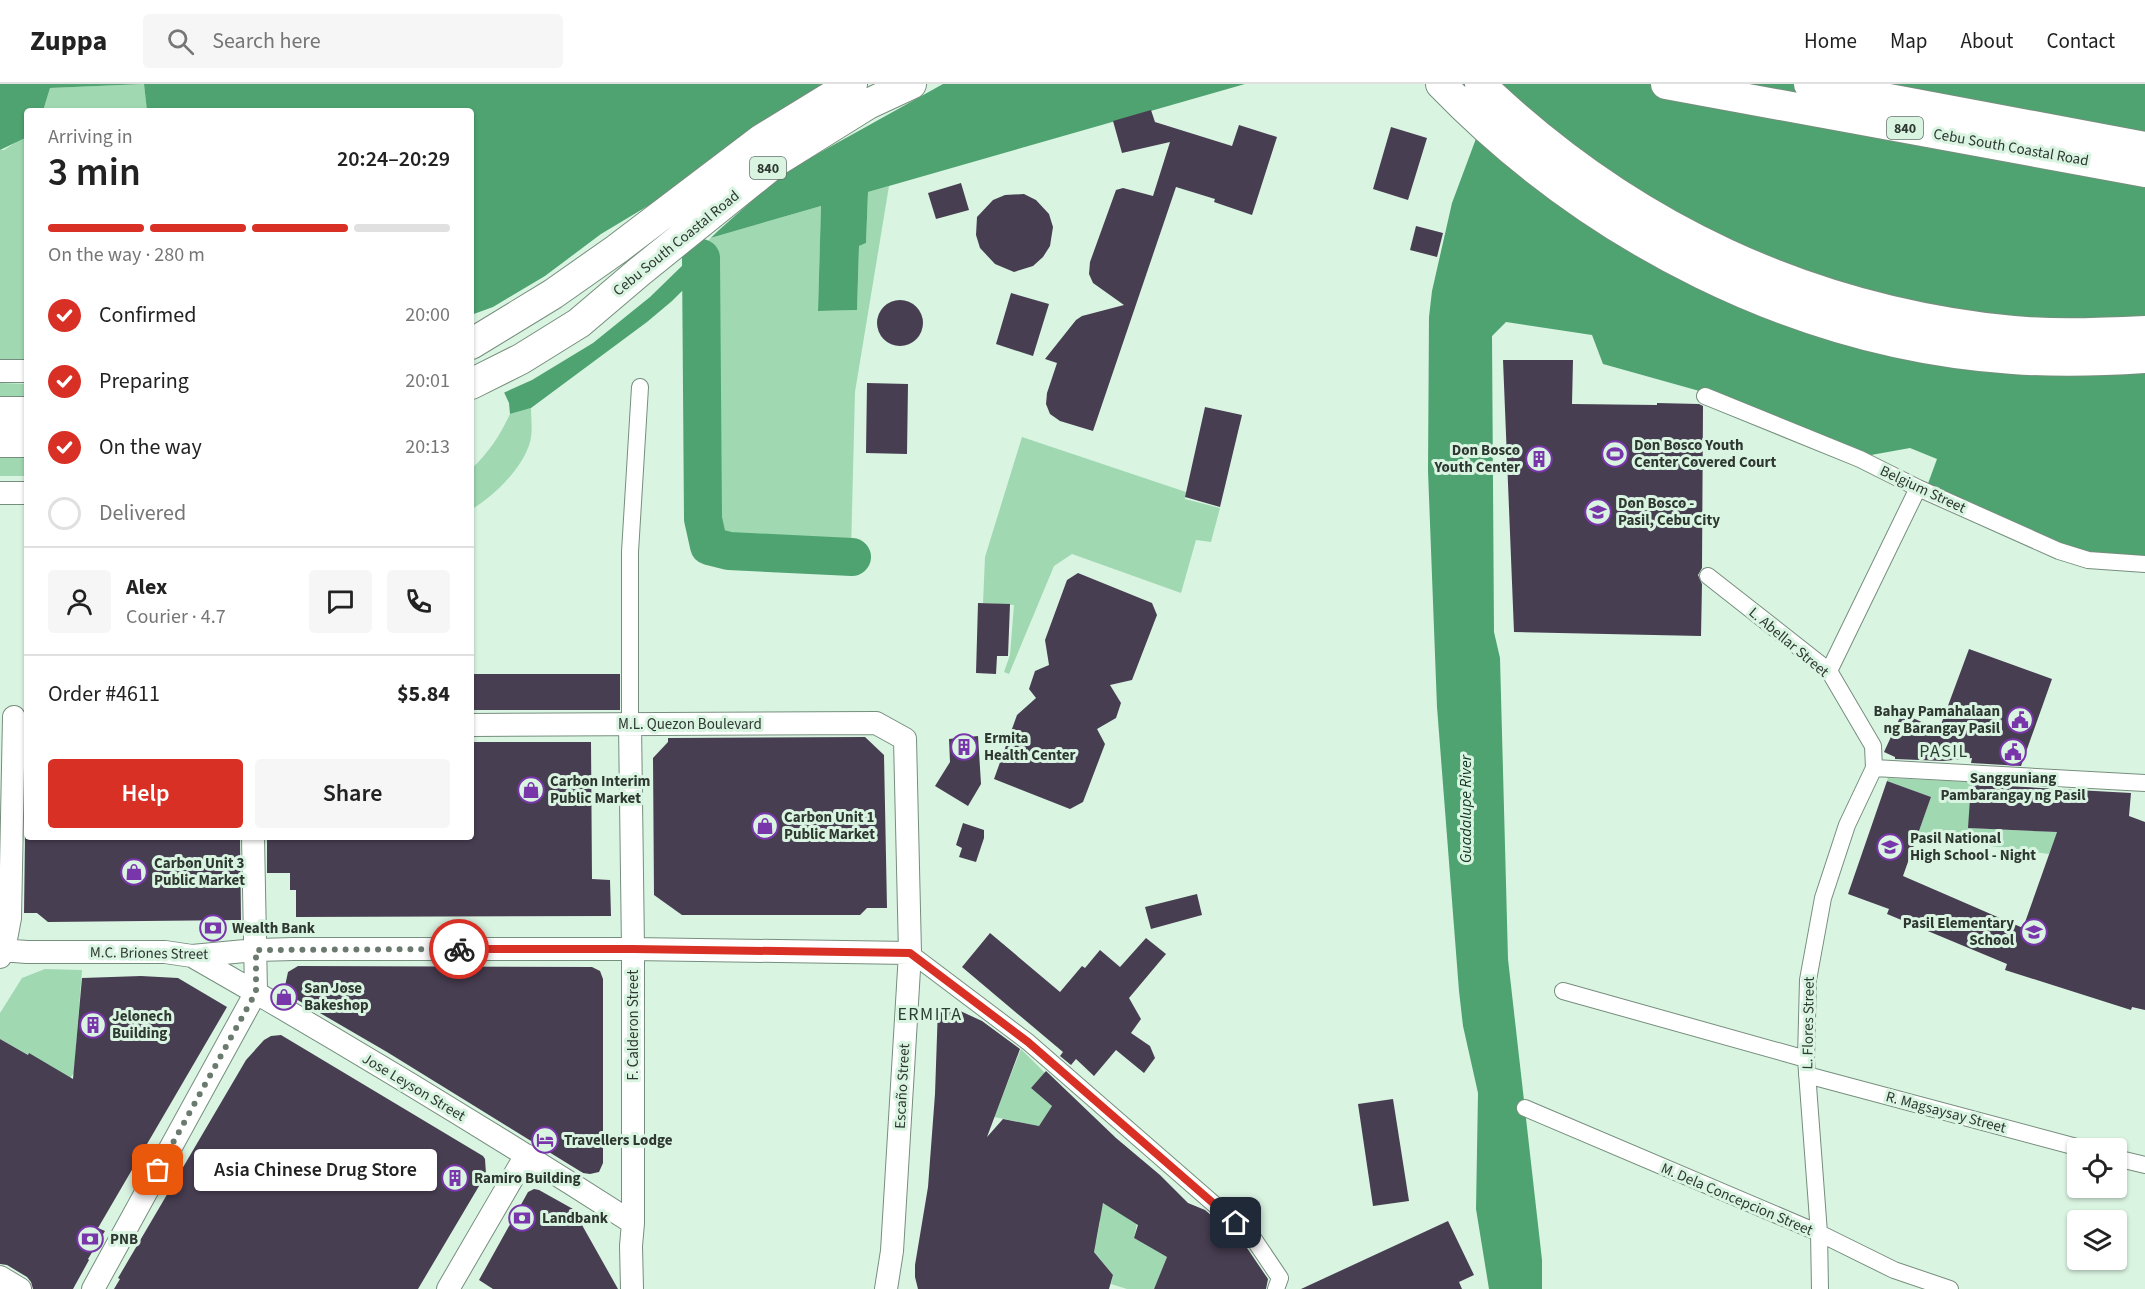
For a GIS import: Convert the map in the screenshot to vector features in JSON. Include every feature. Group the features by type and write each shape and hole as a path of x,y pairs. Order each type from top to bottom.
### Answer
{"highway":[{"name":"Cebu South Coastal Road","path":"474,342 553,294 617,249 762,139 852,84"},
{"name":"Cebu South Coastal Road","path":"474,382 521,359 579,323 778,160 868,104 911,84"},
{"path":"1441,84 1496,138 1545,178 1586,207 1630,236 1674,260 1767,303 1821,322 1936,350 2012,359 2086,362 2145,358"},
{"path":"1480,84 1515,117 1565,158 1626,200 1686,234 1774,275 1838,297 1934,320 2015,331 2086,333 2145,331"},
{"name":"Cebu South Coastal Road","path":"1666,84 2145,172"},
{"name":"Cebu South Coastal Road","path":"1809,84 2145,147"},
{"path":"0,412 24,412"},
{"path":"0,442 24,442"}],"street":[{"path":"0,371 24,371"},
{"path":"630,724 630,552 640,387"},
{"name":"Belgium Street","path":"1705,396 1860,459 1918,488 2059,551 2088,560 2145,564"},
{"path":"1828,671 1918,488"},
{"path":"0,493 24,493"},
{"name":"L. Abellar Street","path":"1708,576 1828,671 1873,746 1874,768"},
{"path":"1,952 10,918 14,718"},
{"name":"M.L. Quezon Boulevard","path":"474,725 876,723 905,739"},
{"name":"F. Calderon Street","path":"630,724 633,949 632,1289"},
{"name":"Escaño Street","path":"889,1288 910,953 905,739"},
{"path":"1874,768 2145,783"},
{"name":"L. Flores Street","path":"1820,1289 1819,1233 1807,1067 1808,980 1823,898 1847,825 1874,768"},
{"path":"93,1289 256,992 253,840"},
{"name":"M.C. Briones Street","path":"1,952 165,952 192,956 256,950 633,949 910,953"},
{"path":"910,953 1028,1042 1253,1238 1278,1283"},
{"name":"Jose Leyson Street","path":"192,956 256,992 526,1155 633,1223"},
{"name":"R. Magsaysay Street","path":"1563,991 1807,1067 2067,1144"},
{"name":"M. Dela Concepcion Street","path":"1525,1108 1819,1233 1894,1270 1950,1289"},
{"path":"447,1289 526,1155"},
{"path":"2127,1161 2145,1165"},
{"path":"0,1278 20,1289"}],"shaded area":[{"path":"144,84 147,108 44,108 50,88"},
{"path":"24,137 24,362 0,360 0,150 4,150"},
{"path":"889,186 855,392 851,551 712,539 707,239 821,206 818,311 857,310 859,246 866,243 868,192"},
{"path":"0,383 24,384 24,400 0,400"},
{"path":"531,408 531,438 526,452 521,462 498,489 474,508 474,466 494,443 510,414"},
{"path":"1022,437 1186,492 1185,499 1220,508 1211,542 1196,540 1181,593 1072,554 1054,566 1009,674 1004,672 1010,655 1014,605 983,603 985,557"},
{"path":"24,456 24,476 0,476 0,457"},
{"path":"1888,778 1971,782 1969,828 2057,832 2049,854 1917,836 1931,797 1887,781"},
{"path":"45,969 82,970 74,1073 70,1078 0,1039 0,1013 22,978"},
{"path":"1021,1049 1045,1073 1031,1088 1052,1106 1039,1126 994,1117"},
{"path":"1109,1195 1137,1224 1134,1238 1167,1257 1154,1289 1127,1289 1111,1284 1113,1275 1088,1244 1096,1242 1100,1221 1093,1219"}],"water":[{"path":"0,84 144,84 50,88 44,108 24,108 24,138 0,150"},
{"path":"144,84 1245,84 868,192 866,243 859,246 857,310 818,311 821,206 707,239 701,258 684,289 672,301 531,408 510,414 509,403 474,327 474,108 147,108"},
{"name":"Guadalupe River","path":"1427,84 2145,84 2145,561 2089,553 2039,539 1926,489 1937,459 1910,448 1860,457 1703,392 1603,364 1592,335 1506,322 1492,336 1494,632 1500,658 1508,959 1542,1260 1542,1289 1489,1289 1476,1209 1478,1093 1463,1026 1459,991 1437,707 1428,471 1429,317 1432,291 1452,203 1493,93"}],"pier":[{"path":"828,84 943,84 783,173 719,230 650,297 593,343 532,380 501,394 474,335 474,314 493,307 545,276 601,234 686,183"}],"building":[{"path":"1151,110 1155,122 1232,146 1239,125 1277,137 1252,215 1214,202 1215,199 1176,187 1093,431 1060,421 1050,414 1046,404 1047,393 1057,363 1045,359 1076,320 1082,316 1124,305 1093,283 1089,274 1090,262 1116,190 1123,188 1153,196 1170,142 1122,153 1113,121"},
{"path":"1391,127 1427,138 1408,200 1373,189"},
{"path":"961,183 969,210 936,219 928,193"},
{"path":"1024,194 1036,200 1049,214 1053,227 1050,246 1043,257 1033,266 1014,272 995,264 980,248 976,235 977,217 993,200 1005,195"},
{"path":"1416,226 1443,233 1437,257 1410,250"},
{"path":"1011,293 1049,304 1033,356 996,344"},
{"path":"900,300 916,307 923,323 916,339 900,346 884,339 877,323 884,307"},
{"name":"Don Bosco - Pasil, Cebu City","path":"1503,360 1573,360 1572,404 1657,405 1657,403 1703,406 1702,568 1698,575 1702,584 1701,636 1514,632"},
{"path":"867,383 908,384 907,454 866,453"},
{"path":"1205,407 1242,415 1220,507 1185,497"},
{"path":"1078,573 1152,603 1157,615 1132,680 1110,685 1121,703 1116,718 1097,729 1105,744 1083,802 1070,809 994,779 1017,715 1036,698 1029,689 1035,671 1049,665 1045,640 1067,580"},
{"path":"978,603 1010,604 1008,656 997,656 996,674 976,673"},
{"path":"1969,649 2052,679 2021,766 1971,763 1972,758 1943,761 1895,759 1884,752 1902,713 1939,730"},
{"path":"474,674 620,674 620,710 474,710"},
{"path":"978,736 981,784 968,806 935,786 950,762 949,739"},
{"name":"Carbon Unit 1 Public Market","path":"865,737 884,755 887,908 867,908 860,915 682,915 654,895 653,758 668,742 668,738"},
{"name":"Carbon Interim Public Market","path":"474,742 591,742 592,879 610,880 611,916 296,917 296,890 290,890 290,873 267,873 267,840 474,840"},
{"name":"Pasil Elementary School","path":"1887,781 1931,797 1903,876 2023,928 2057,832 1968,828 1971,784 2131,793 2129,816 2145,822 2145,1010 2132,1007 2131,1010 2005,970 2007,964 1887,914 1889,909 1848,894"},
{"path":"963,823 984,830 984,838 976,862 959,857 962,848 956,845"},
{"name":"Carbon Unit 3 Public Market","path":"25,840 240,840 241,920 48,922 37,913 24,913"},
{"path":"1197,894 1202,915 1151,929 1145,907"},
{"path":"990,933 1060,992 1082,966 1085,968 1100,950 1120,967 1146,938 1166,954 1129,998 1141,1019 1131,1033 1150,1046 1155,1058 1144,1073 1116,1050 1094,1076 1076,1059 1071,1065 1060,1056 1063,1052 962,967"},
{"path":"298,966 592,967 600,971 603,979 603,1163 599,1172 583,1173 387,1052 289,995 285,986 288,972"},
{"path":"141,976 178,978 227,1007 98,1228 105,1231 73,1289 33,1289 27,1277 7,1265 0,1264 0,1039 73,1079 82,978"},
{"path":"938,1007 956,1009 982,1021 1020,1049 987,1137 1003,1119 1039,1126 1052,1106 1031,1088 1046,1071 1188,1203 1205,1210 1245,1245 1268,1279 1266,1289 1154,1289 1167,1257 1134,1238 1138,1225 1103,1203 1094,1252 1113,1275 1109,1289 918,1289 915,1265 928,1187 935,1094"},
{"path":"281,1035 485,1159 486,1174 418,1289 114,1289 120,1279 118,1278 246,1060 264,1040 271,1036"},
{"path":"1393,1099 1409,1201 1373,1206 1358,1104"},
{"path":"534,1189 573,1209 618,1289 493,1289 479,1280 528,1192"},
{"path":"1448,1221 1474,1275 1459,1282 1462,1289 1301,1289"}],"waterway":[{"path":"701,258 703,519 709,546 729,551 852,557"}],"way so far":[{"path":"158,1170 256,992 256,950 459,949"}],"place":[{"name":"Don Bosco Youth Center Covered Court","path":"1615,454"},
{"name":"Don Bosco Youth Center","path":"1539,459"},
{"name":"Don Bosco - Pasil, Cebu City","path":"1598,512"},
{"name":"Bahay Pamahalaan ng Barangay Pasil","path":"2020,720"},
{"name":"Ermita Health Center","path":"964,747"},
{"name":"Sangguniang Pambarangay ng Pasil","path":"2013,752"},
{"name":"Carbon Interim Public Market","path":"531,790"},
{"name":"Carbon Unit 1 Public Market","path":"765,826"},
{"name":"Pasil National High School - Night","path":"1890,847"},
{"name":"Carbon Unit 3 Public Market","path":"134,872"},
{"name":"Wealth Bank","path":"213,928"},
{"name":"Pasil Elementary School","path":"2034,932"},
{"name":"San Jose Bakeshop","path":"284,997"},
{"name":"Jelonech Building","path":"93,1025"},
{"name":"Travellers Lodge","path":"545,1140"},
{"name":"Asia Chinese Drug Store","path":"158,1170"},
{"name":"Ramiro Building","path":"455,1178"},
{"name":"Landbank","path":"522,1218"},
{"name":"PNB","path":"90,1239"}],"district":[{"name":"PASIL","path":"1944,751"},
{"name":"ERMITA","path":"930,1014"}],"route":[{"path":"459,949 910,953 1028,1042 1236,1223"}]}
